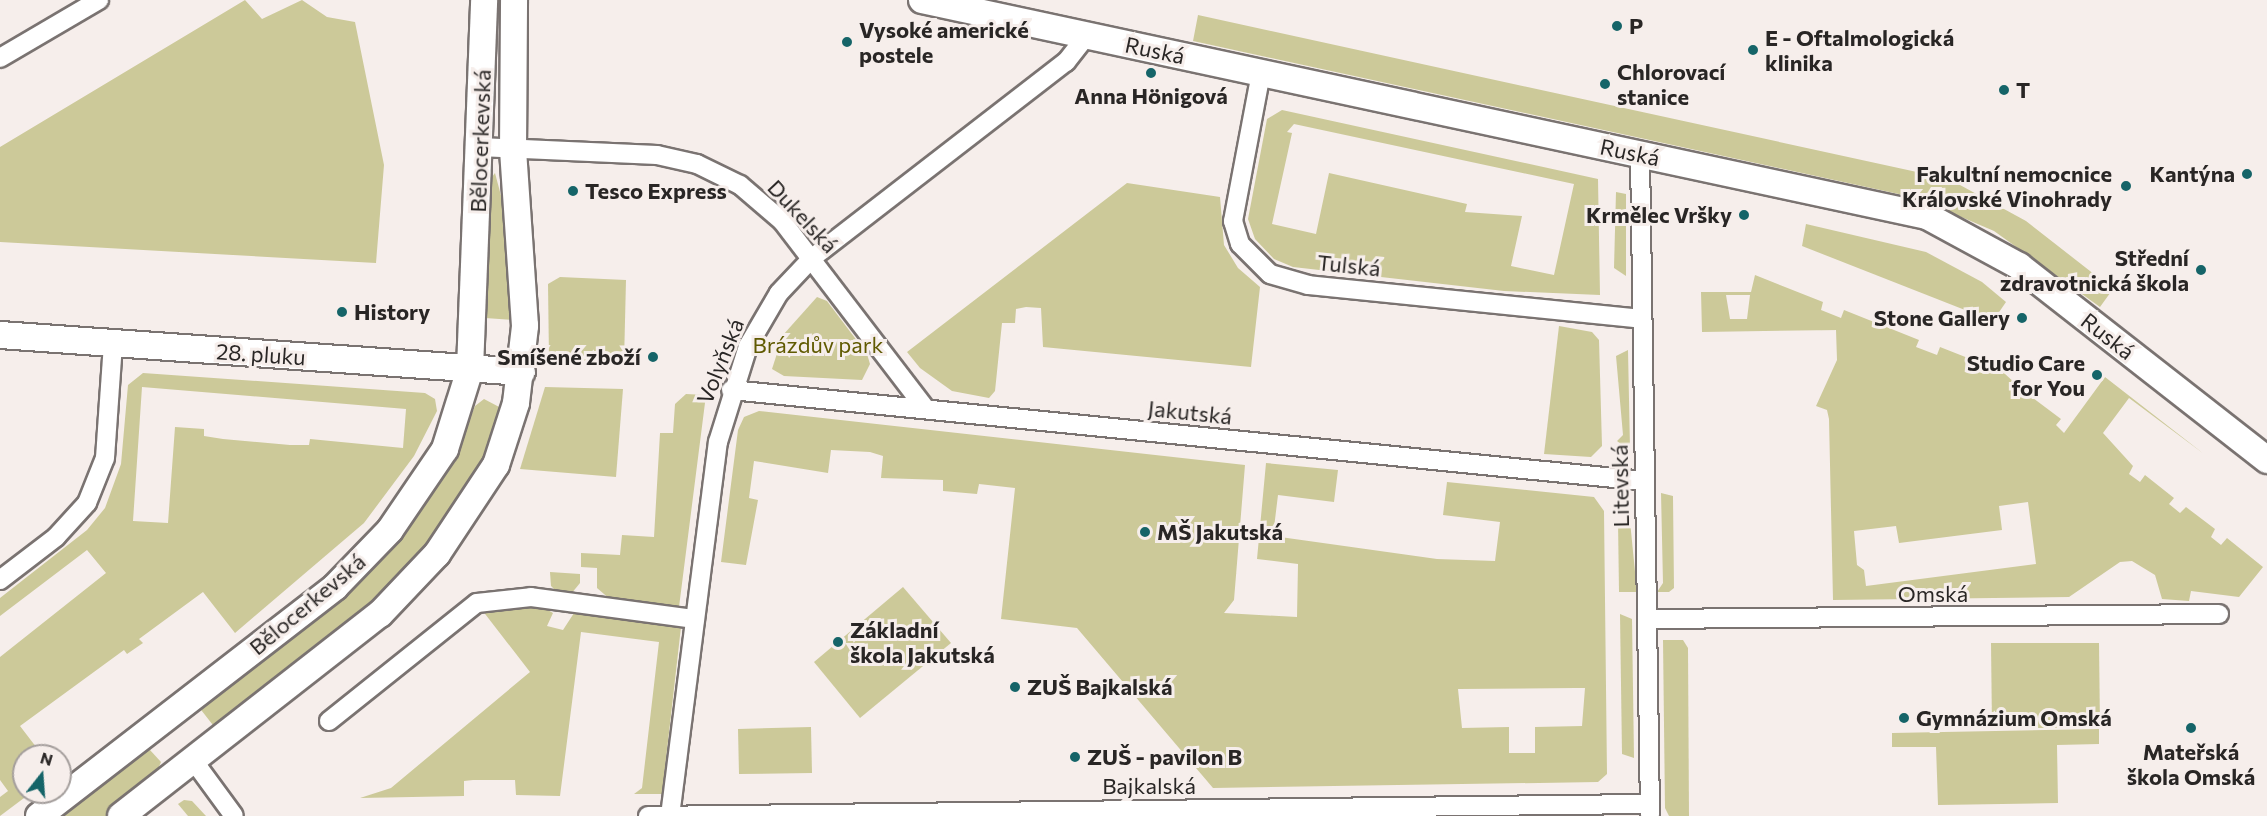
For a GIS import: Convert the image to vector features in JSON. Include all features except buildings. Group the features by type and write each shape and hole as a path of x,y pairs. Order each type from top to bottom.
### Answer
{"main road":[{"name":"Bělocerkevská","path":"41,816 335,587 366,556 412,502 445,449 470,369 484,0"},
{"name":"Bělocerkevská","path":"121,816 380,614 437,554 496,465 522,372 525,326 513,150 514,0"},
{"name":"Ruská","path":"922,0 1640,154 1951,226 2019,266 2267,460"},
{"name":"28. pluku","path":"0,335 522,372"}],"street":[{"path":"0,58 99,0"},
{"name":"Volyňská","path":"670,816 718,442 731,390 748,346 779,293 812,258 1066,62 1087,35"},
{"name":"Tulská","path":"1261,73 1233,221 1240,244 1270,274 1308,285 1640,319"},
{"name":"Dukelská","path":"479,147 638,153 697,164 761,202 812,258 925,408"},
{"name":"Litevská","path":"1640,154 1640,319 1650,810"},
{"path":"0,580 56,537 87,503 105,458 113,344"},
{"name":"Jakutská","path":"731,390 1644,481"},
{"path":"329,721 477,603 531,597 694,619"},
{"name":"Omská","path":"1647,619 2219,614"},
{"path":"193,760 234,816"},
{"name":"Bajkalská","path":"648,816 1650,810"}],"green space":[{"path":"245,0 262,19 302,0 327,17 355,22 384,165 376,263 0,242 0,147"},
{"path":"1198,15 1949,179 2026,221 2113,289 2100,307 1994,231 1917,198 1193,41"},
{"path":"1282,110 1598,179 1600,295 1504,291 1293,267 1274,259 1255,239 1248,219 1267,119","holes":["1294,124 1574,184 1554,275 1511,266 1522,216 1465,212 1467,204 1329,173 1316,234 1272,224 1292,133 1287,132"]},
{"path":"495,173 508,222 512,320 485,318 489,181"},
{"path":"1127,183 1220,197 1224,245 1238,268 1260,287 1251,367 1043,347 1041,308 1026,307 1016,309 1015,323 1002,323 995,391 989,398 952,391 920,368 907,352"},
{"path":"1616,192 1626,194 1626,276 1614,268"},
{"path":"1806,224 1926,252 1982,282 2006,302 1993,321 1802,246"},
{"path":"1755,275 1823,302 1821,310 1841,318 1844,310 1919,340 1916,347 1937,355 1940,347 1973,360 1979,357 1975,371 1985,374 1988,367 2004,373 2017,385 2012,391 2020,398 2025,392 2061,419 2056,425 2064,433 2105,377 2204,454 2129,398 2103,433 2133,466 2129,474 2140,482 2145,475 2174,498 2169,504 2180,513 2186,507 2215,529 2211,537 2221,545 2227,538 2263,567 2239,597 2191,591 2189,601 2162,599 2155,575 2132,561 2120,562 2069,597 1833,600 1829,419 1827,410 1816,406 1837,360 1836,330 1702,332 1701,292 1751,292","holes":["1726,295 1750,295 1747,319 1730,319","2028,502 2036,564 1866,586 1864,570 1857,565 1854,531 1896,526 1899,543 2002,530 1999,506"]},
{"path":"560,277 626,280 624,362 549,359 548,284"},
{"name":"Brázdův park","path":"817,297 827,301 867,354 870,364 862,380 784,376 772,369 783,335"},
{"path":"1559,326 1592,332 1599,340 1602,446 1591,457 1544,454"},
{"path":"1628,350 1630,449 1617,441 1623,435 1616,356"},
{"path":"143,373 425,393 435,399 437,411 414,456 364,523 235,633 203,592 139,639 143,643 127,654 124,650 20,726 34,744 12,744 12,804 16,804 0,816 0,797 8,791 0,780 0,657 106,573 87,550 0,616 0,598 87,530 105,508 121,464 128,385","holes":["142,387 406,409 403,448 310,439 309,445 223,439 204,436 204,429 175,427 168,523 133,521"]},
{"path":"545,387 623,389 616,477 520,469"},
{"path":"686,394 706,395 679,607 611,600 597,588 597,568 581,567 581,553 620,555 622,535 654,537 660,433 673,433 675,404"},
{"path":"484,399 503,409 485,461 425,550 387,592 216,729 198,706 456,453 475,406"},
{"path":"759,411 1245,465 1234,600 1224,613 1297,617 1298,564 1257,559 1266,463 1338,470 1334,502 1278,495 1273,536 1437,559 1495,561 1500,522 1443,515 1447,482 1594,497 1604,511 1607,774 1598,782 1213,788 1077,628 1001,619 1015,488 979,484 977,494 943,491 943,480 881,478 883,456 870,452 831,450 828,473 754,461 749,498 758,500 746,565 721,562 738,430 744,417","holes":["1585,688 1582,726 1535,727 1535,753 1509,753 1509,727 1462,728 1458,689"]},
{"path":"1661,493 1673,496 1674,588 1669,592 1657,592 1663,583"},
{"path":"1618,521 1630,521 1637,592 1619,592"},
{"path":"550,572 580,574 580,583 571,594 558,593 551,586"},
{"path":"903,587 951,643 860,718 814,662"},
{"path":"490,606 541,606 553,613 547,626 563,630 574,613 585,611 681,627 662,794 634,794 642,788 659,642 581,632 560,796 516,795 515,780 473,780 464,781 464,796 360,798 391,788 530,672 482,610"},
{"path":"1620,614 1632,619 1634,758 1622,754"},
{"path":"1663,640 1683,640 1688,648 1689,816 1669,816 1665,808"},
{"path":"1991,643 2099,643 2100,728 1992,728"},
{"path":"811,727 812,773 739,774 738,729"},
{"path":"2099,729 2099,744 2057,745 2058,803 1938,805 1936,747 1892,747 1892,733"},
{"path":"150,750 161,762 154,778 106,816 63,816 135,754"},
{"path":"184,800 192,801 206,816 188,816 178,804"}],"place":[{"name":"P","path":"1617,26"},
{"name":"Vysoké americké postele","path":"847,42"},
{"name":"E - Oftalmologická klinika","path":"1753,50"},
{"name":"Anna Hӧnigová","path":"1151,73"},
{"name":"Chlorovací stanice","path":"1605,84"},
{"name":"T","path":"2004,90"},
{"name":"Kantýna","path":"2247,174"},
{"name":"Fakultní nemocnice Královské Vinohrady","path":"2126,186"},
{"name":"Tesco Express","path":"573,191"},
{"name":"Krmělec Vršky","path":"1744,215"},
{"name":"Střední zdravotnická škola","path":"2201,270"},
{"name":"History","path":"342,312"},
{"name":"Stone Gallery","path":"2022,318"},
{"name":"Smíšené zboží","path":"653,357"},
{"name":"Studio Care for You","path":"2097,375"},
{"name":"MŠ Jakutská","path":"1145,532"},
{"name":"Základní škola Jakutská","path":"838,642"},
{"name":"ZUŠ Bajkalská","path":"1015,687"},
{"name":"Gymnázium Omská","path":"1904,718"},
{"name":"Mateřská škola Omská","path":"2191,728"},
{"name":"ZUŠ - pavilon B","path":"1075,757"}]}
